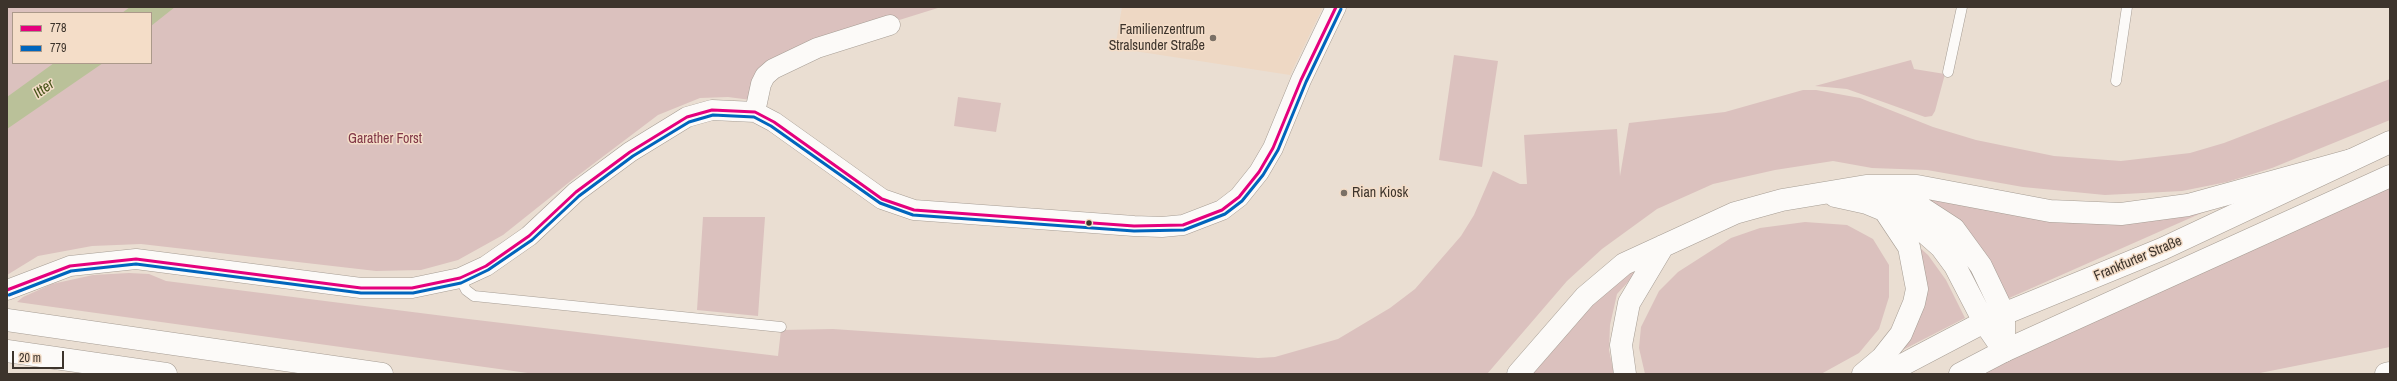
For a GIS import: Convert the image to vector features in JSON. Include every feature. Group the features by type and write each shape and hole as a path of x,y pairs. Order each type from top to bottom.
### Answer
{"main road":[{"name":"Frankfurter Straße","path":"1885,374 1994,318 2162,249 2390,142"},
{"path":"1518,374 1585,297 1624,264 1734,213 1782,200 1866,186 1916,186 2050,211 2121,214 2188,205 2351,160"},
{"name":"Frankfurter Straße","path":"1960,374 2004,351 2390,176"},
{"path":"1866,186 1914,203 1954,230 1981,266 2004,351"},
{"path":"1824,194 1867,203 1884,210 1924,232 1941,247 1994,318"},
{"path":"1863,374 1882,358 1901,334 1914,303 1917,289 1909,247 1884,210"},
{"path":"1625,374 1621,345 1629,303 1663,246"},
{"path":"7,320 382,374"},
{"path":"7,351 166,374"},
{"path":"2386,374 2390,373"}],"street":[{"path":"7,290 70,266 136,259 361,288 412,288 460,278 486,266 524,240 576,192 661,132 687,117 712,110 755,112 793,135 882,199 914,210 1134,226 1162,227 1183,225 1222,210 1239,196 1259,172 1273,148 1301,80 1336,7"},
{"path":"755,112 761,84 765,76 773,69 818,48 890,25"}],"lane":[{"path":"1948,72 1962,7"},
{"path":"2116,81 2127,7"},
{"path":"460,278 466,290 474,296 781,327"}],"shaded area":[{"name":"Familienzentrum Stralsunder Straße","path":"1122,7 1323,7 1290,75 1115,48"}],"green space":[{"name":"Garather Forst","path":"7,7 941,7 819,45 772,64 751,100 728,97 700,98 658,115 572,180 503,235 458,260 421,270 376,271 141,244 92,246 38,256 7,275"},
{"path":"1454,55 1498,61 1482,167 1439,160"},
{"path":"1911,60 1914,69 1945,74 1935,111 1932,116 1925,117 1847,89 1815,86"},
{"path":"2390,79 2390,120 2272,168 2227,182 2182,191 2105,195 2023,187 1927,170 1872,168 1833,161 1775,170 1713,184 1657,209 1602,249 1567,281 1487,374 535,374 17,302 23,297 52,284 93,275 129,273 149,274 166,281 778,356 781,330 833,329 1258,358 1275,357 1338,339 1390,308 1415,289 1461,236 1474,215 1493,171 1520,184 1527,184 1524,135 1617,129 1620,176 1629,123 1725,112 1803,90 1816,90 1860,98 1933,127 1976,140 2054,156 2121,161 2190,153 2224,143"},
{"path":"958,97 1001,103 996,132 954,126"},
{"path":"2390,187 2390,347 2255,374 1974,374"},
{"path":"1921,196 2049,219 2231,200 2007,299"},
{"path":"703,217 765,217 758,316 697,310"},
{"path":"1805,222 1847,225 1873,239 1889,265 1889,297 1879,329 1859,353 1821,374 1645,374 1639,348 1641,327 1659,291 1678,272 1731,238 1760,228"},
{"path":"1908,237 1928,255 1946,280 1965,318 1887,358 1911,329"},
{"path":"1652,256 1617,294 1610,325 1609,350 1614,374 1532,374 1592,304"}],"water":[{"path":"130,7 175,7 152,25 152,12 123,12"},
{"name":"Itter","path":"53,64 102,64 7,129 7,97"}],"transit line":[{"name":"778","path":"7,290 70,266 136,259 361,288 412,288 460,278 486,266 529,236 576,192 630,152 687,117 712,110 755,112 774,122 882,199 914,210 1134,226 1183,225 1222,210 1239,197 1259,172 1273,148 1301,80 1336,7"},
{"name":"779","path":"9,295 71,271 136,264 361,293 413,293 461,283 488,270 532,240 579,196 633,156 689,122 713,115 754,117 771,126 880,203 913,215 1134,231 1184,230 1225,214 1242,201 1263,175 1278,150 1306,82 1341,9"}],"place":[{"name":"Familienzentrum Stralsunder Straße","path":"1213,38"},
{"name":"Rian Kiosk","path":"1344,193"}]}
